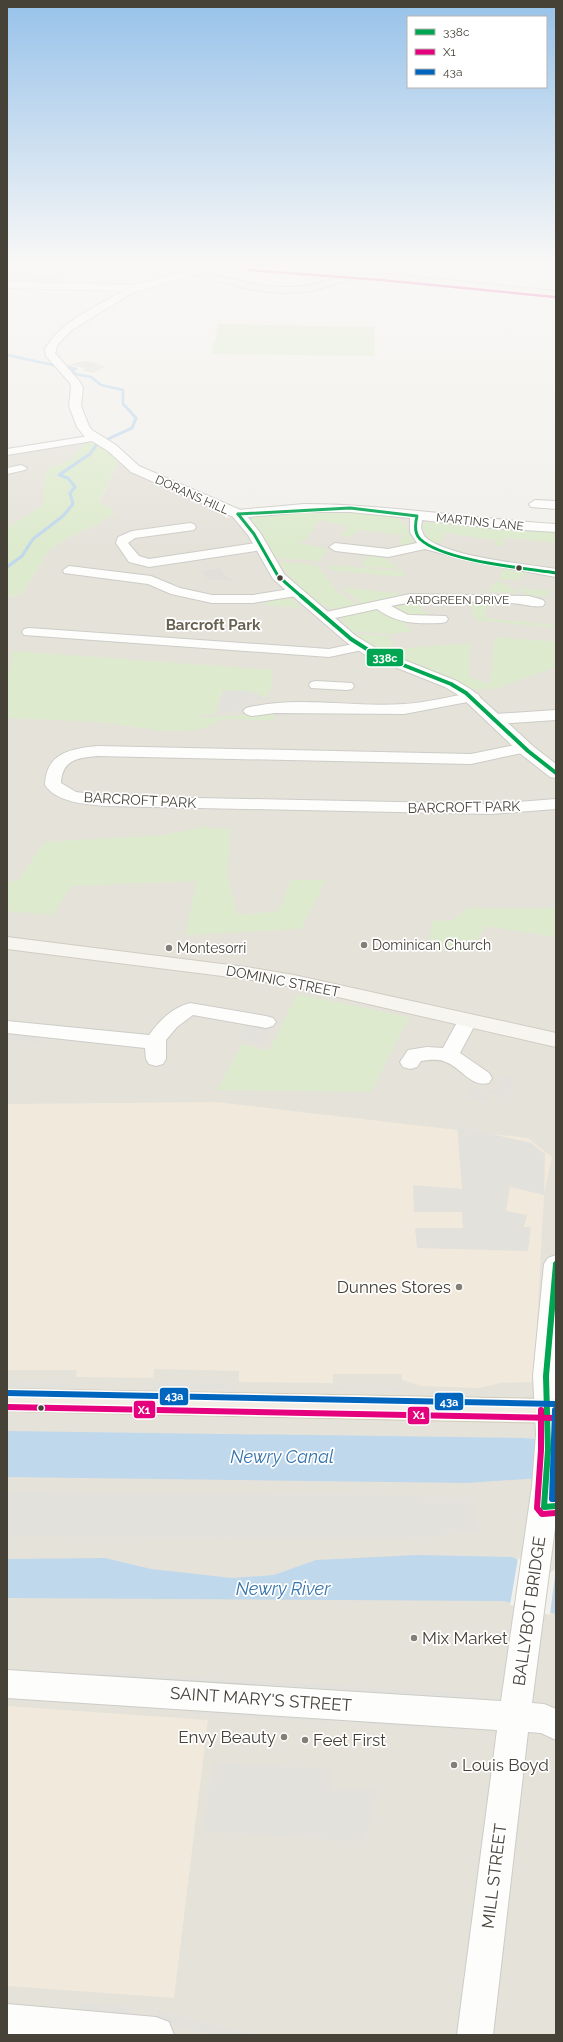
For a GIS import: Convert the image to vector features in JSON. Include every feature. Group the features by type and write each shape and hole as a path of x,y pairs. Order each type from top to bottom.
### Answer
{"main road":[{"name":"DOMINIC STREET","path":"7,943 246,973 294,981 556,1040"},
{"path":"7,1400 551,1418"}],"street":[{"name":"DORANS HILL","path":"54,358 75,382 77,388 75,406 83,427 135,469 238,514 262,546 274,570 296,592 362,646 396,663 451,684 472,697 525,748 556,773"},
{"path":"7,452 100,441"},
{"path":"7,471 21,468"},
{"path":"535,504 556,505"},
{"name":"MARTINS LANE","path":"238,514 331,508 356,508 492,524 556,528"},
{"path":"417,516 414,526 418,537 427,545 455,554 517,567 556,573"},
{"path":"190,527 132,535 122,540 122,543 134,559 149,563 262,546"},
{"path":"335,547 388,553 427,545"},
{"path":"500,553 523,556 517,567"},
{"path":"69,570 151,580 176,591 212,599 252,599 296,592"},
{"name":"ARDGREEN DRIVE","path":"326,616 410,598 529,600 538,603"},
{"name":"ARDGREEN DRIVE","path":"379,604 391,614 403,618 441,619"},
{"path":"29,632 329,653 362,646"},
{"path":"316,685 347,686"},
{"path":"329,709 331,686"},
{"path":"251,711 275,708 404,709 472,697"},
{"path":"495,719 556,715"},
{"name":"BARCROFT PARK","path":"525,748 471,759 97,751 79,754 61,760 52,775 53,785 61,793 78,798 105,801 491,809 556,804"},
{"path":"7,1026 142,1042 155,1050 168,1024 178,1014 190,1009 266,1022"},
{"path":"449,1055 467,1020"},
{"path":"410,1062 415,1055 435,1052 449,1055 462,1062 482,1078"},
{"name":"BALLYBOT BRIDGE","path":"514,1716 528,1627 546,1486 551,1418 546,1376 556,1264"},
{"name":"SAINT MARY'S STREET","path":"7,1684 514,1716 544,1719 556,1725"},
{"name":"MILL STREET","path":"475,2035 514,1716"},
{"path":"7,2022 156,2035"}],"shaded area":[{"path":"84,361 106,366 93,373 83,370 86,368 68,365"},
{"path":"83,444 72,459 46,471 43,505 7,528 7,453"},
{"path":"118,461 131,472 220,511 226,518 260,515 389,515 511,529 556,531 556,2035 7,2035 7,598 22,594 49,550 72,535 97,525 116,512 99,503"},
{"path":"220,568 227,578 234,579 233,581 217,579 209,581 202,571"},
{"path":"223,690 254,692 265,698 264,700 252,700 250,709 215,714"},
{"path":"246,1025 271,1029 264,1044 239,1040"},
{"path":"7,1032 43,1035 39,1043 7,1039"},
{"path":"502,1076 515,1079 508,1098 490,1094 486,1102 466,1098 471,1086 496,1092"},
{"path":"216,1102 528,1138 552,1157 544,1195 534,1382 501,1383 478,1388 421,1386 402,1380 402,1374 333,1374 333,1383 239,1382 239,1371 154,1369 153,1378 76,1377 77,1370 7,1370 7,1104"},
{"path":"457,1126 531,1143 545,1154 544,1195 510,1187 506,1211 527,1215 524,1227 531,1227 528,1251 417,1248 415,1228 463,1228 462,1212 414,1212 413,1185 462,1189"},
{"path":"7,1382 67,1383 74,1389 7,1388"},
{"path":"161,1382 231,1384 238,1390 150,1389"},
{"path":"341,1385 394,1386 403,1392 332,1391"},
{"path":"7,1492 369,1495 473,1498 480,1532 396,1539 7,1536"},
{"path":"93,1672 478,1694 478,1703 91,1680"},
{"path":"194,1702 330,1710 329,1722 193,1714"},
{"path":"7,1706 208,1720 174,1998 7,1986"},
{"path":"361,1713 418,1716 418,1728 361,1724"},
{"path":"213,1763 333,1769 331,1789 378,1790 364,1842 203,1831"},
{"path":"81,2003 131,2007 129,2019 79,2014"},
{"path":"158,2011 256,2035 213,2035 156,2021"}],"green space":[{"path":"84,442 103,447 118,461 99,502 116,512 97,525 72,535 49,550 22,594 7,598 7,542 9,540 7,539 7,528 43,505 43,488 46,470 72,459"},
{"path":"342,511 397,517 405,525 414,542 409,545 398,546 403,535 359,530 351,537 341,536 349,526 319,520 307,538 300,543 327,549 320,561 275,558 262,533 251,519 257,515"},
{"path":"432,521 511,529 556,531 556,543 506,537 501,543 504,543 502,546 494,545 496,540 445,533 438,545 430,541 422,527 423,524"},
{"path":"367,556 385,558 400,569 361,566"},
{"path":"278,562 317,565 336,590 357,605 336,609 320,603 303,591"},
{"path":"328,565 407,572 404,577 329,570"},
{"path":"504,568 530,572 516,580 499,580"},
{"path":"495,581 504,583 519,593 489,592"},
{"path":"341,587 404,594 361,604"},
{"path":"517,588 550,591 548,596 528,596"},
{"path":"290,597 301,608 264,605 269,600"},
{"path":"470,602 477,603 477,605 487,605 484,618 556,625 556,628 475,620"},
{"path":"418,603 422,611 427,612 427,615 404,615 397,610 396,606"},
{"path":"372,610 378,610 384,616 404,621 411,632 389,634 352,631 341,620 345,617"},
{"path":"354,634 388,636 396,649 471,643 469,677 490,684 495,637 556,642 556,667 492,690 488,687 480,690 474,689 398,658"},
{"path":"13,651 273,670 271,687 266,699 254,692 223,690 215,714 201,715 199,718 255,714 275,715 273,720 224,719 201,729 179,731 155,730 102,722 7,718 7,683"},
{"path":"203,827 231,829 227,877 238,915 279,911 291,880 326,880 301,929 185,935 197,881 71,886 42,934 53,915 7,911 7,882 19,880 44,842 164,835"},
{"path":"468,908 556,908 556,937 486,926 469,953 427,948 433,921 453,920"},
{"path":"297,994 409,1017 371,1092 217,1090 242,1044 269,1051"}],"water":[{"name":"Newry Canal","path":"7,1431 523,1438 556,1441 556,1477 466,1483 7,1477"},
{"name":"Newry River","path":"417,1555 512,1557 550,1575 556,1570 556,1614 504,1601 7,1598 7,1559 105,1558 151,1569 232,1578 274,1575 316,1560"}],"pier":[{"path":"518,1558 550,1573 556,1568 550,1615 510,1605"}],"waterway":[{"path":"22,358 53,365"},
{"path":"67,367 76,369 72,371 75,374 91,377 101,385 123,390 123,404 128,409"},
{"path":"7,567 22,556 33,539 63,516 73,504 70,493 75,487 68,478 59,475 90,454 97,444 132,428 136,418 128,409"}],"transit line":[{"name":"338c","path":"238,514 350,508 417,516 415,525 417,534 420,539 429,546 444,552 484,562 556,573"},
{"name":"338c","path":"238,514 254,534 278,576 351,639 373,653 451,684 466,693 528,751 556,773"},
{"name":"338c","path":"556,1264 546,1376 548,1450 544,1507 556,1506"},
{"name":"43a","path":"7,1393 556,1404"},
{"name":"X1","path":"7,1407 556,1418"},
{"name":"X1","path":"541,1410 541,1450 537,1508 542,1514 556,1513"},
{"name":"43a","path":"555,1410 555,1450 552,1499 555,1499"}],"place":[{"name":"Dominican Church","path":"364,945"},
{"name":"Montesorri","path":"169,948"},
{"name":"Dunnes Stores","path":"459,1287"},
{"name":"Mix Market","path":"414,1638"},
{"name":"Envy Beauty","path":"284,1737"},
{"name":"Feet First","path":"305,1740"},
{"name":"Louis Boyd","path":"454,1765"}],"district":[{"name":"Barcroft Park","path":"213,625"}]}
